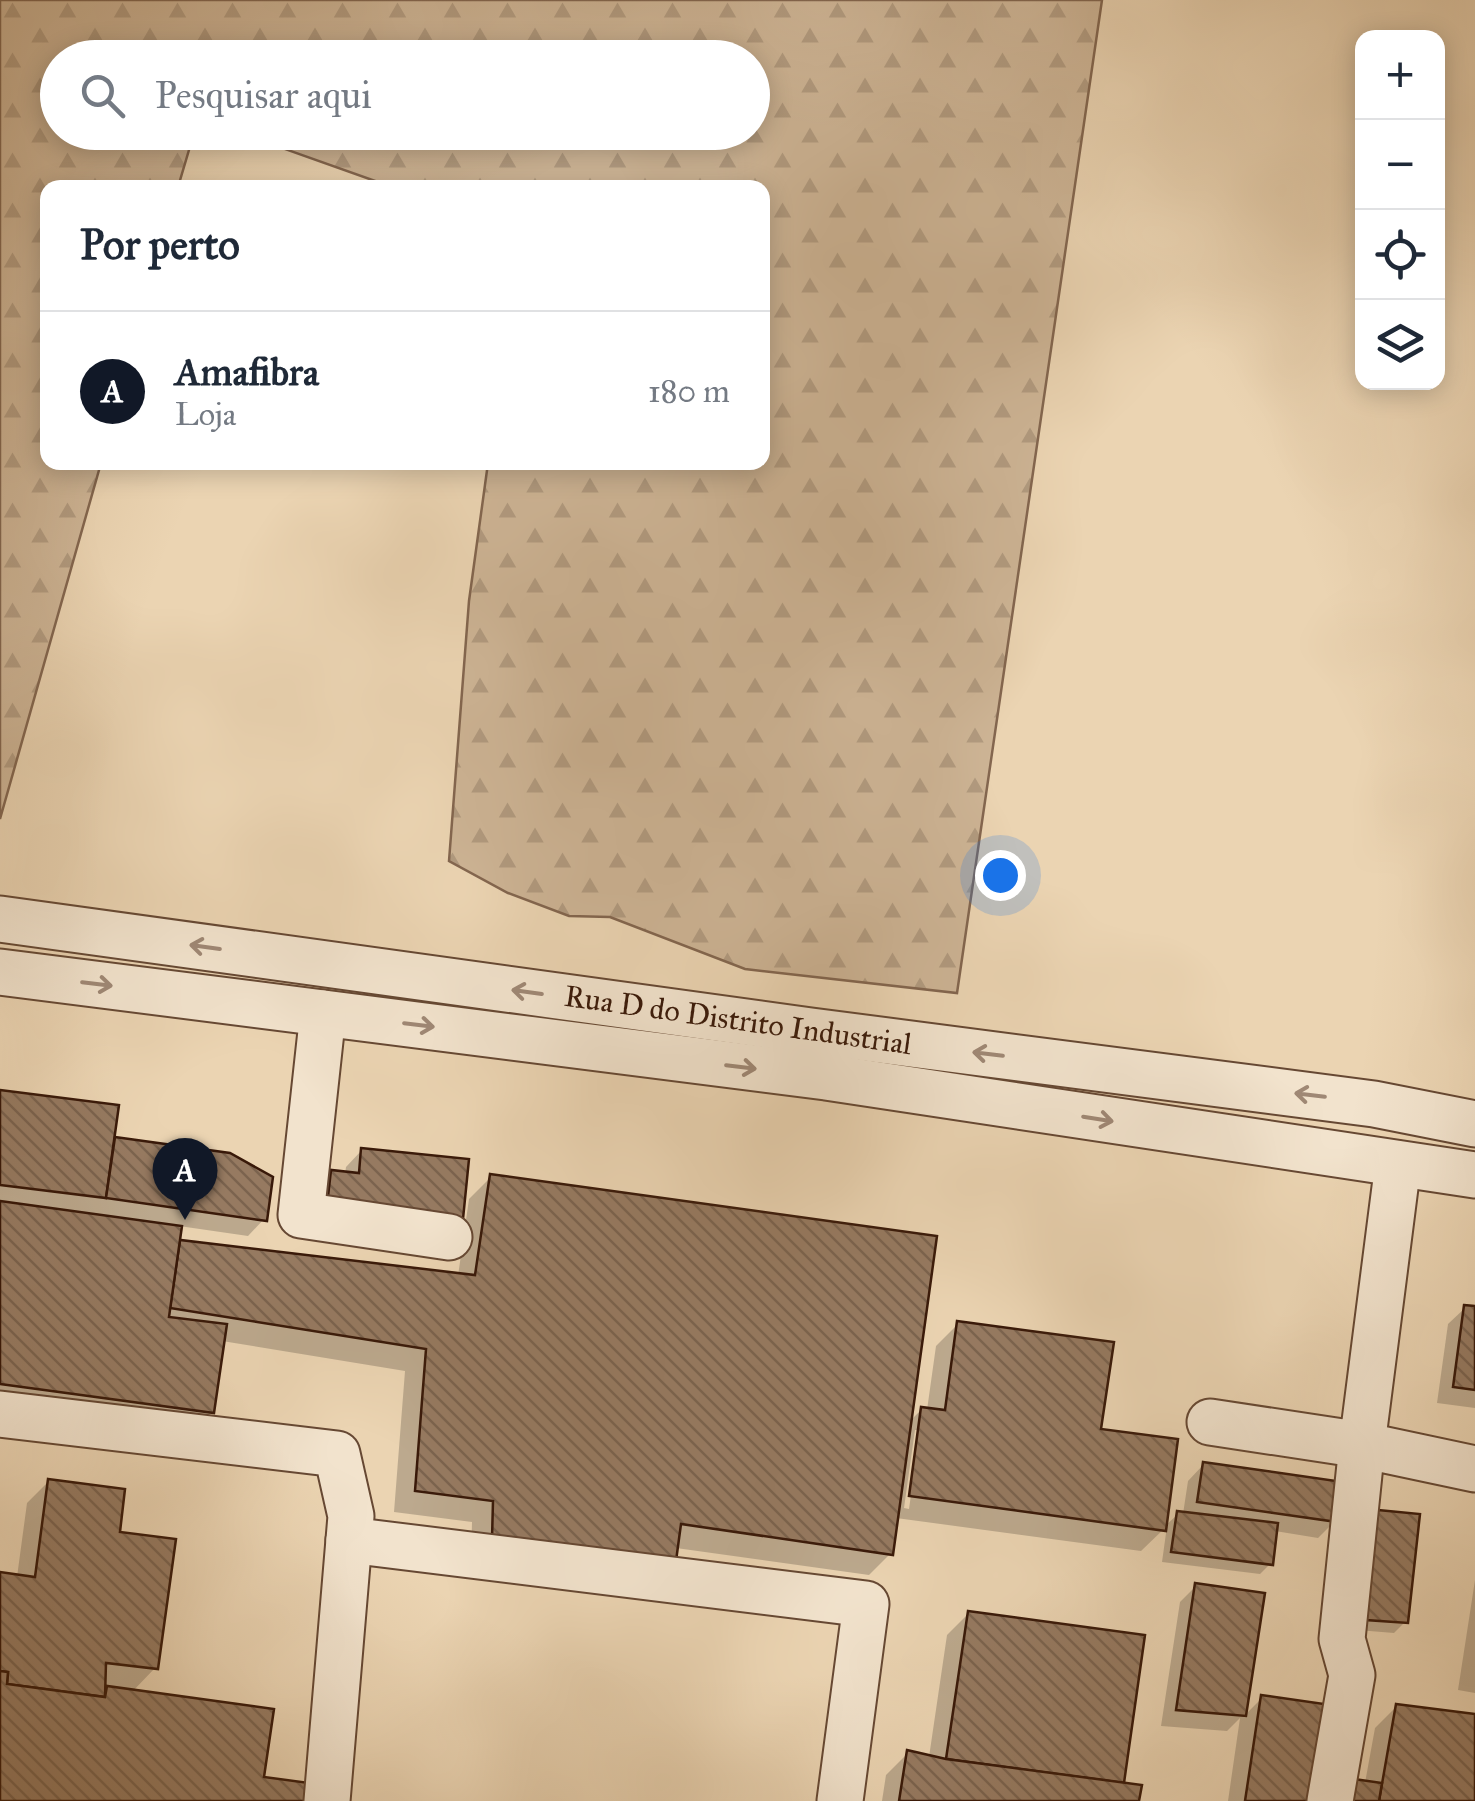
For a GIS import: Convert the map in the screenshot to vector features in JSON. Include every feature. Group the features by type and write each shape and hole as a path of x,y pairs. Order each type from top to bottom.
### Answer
{"street":[{"name":"Rua D do Distrito Industrial","path":"0,919 295,960 1382,1162 1475,1175"},
{"path":"295,960 305,1011 301,1215 449,1237"},
{"name":"Rua D do Distrito Industrial","path":"0,972 305,1011 1374,1104 1475,1124"},
{"path":"1330,1801 1352,1675 1342,1638 1362,1445 1382,1162 1374,1104"},
{"path":"0,1414 337,1454 351,1516 327,1801"},
{"path":"1210,1422 1362,1445 1475,1469"},
{"path":"349,1540 866,1604 840,1801"}],"green space":[{"path":"0,0 1102,0 957,993 745,969 610,917 569,916 508,893 449,861 469,601 487,470 770,470 770,180 372,180 288,150 770,150 770,40 40,40 40,150 189,150 180,180 40,180 40,470 99,470 0,819"}],"building":[{"path":"0,1090 119,1105 106,1198 0,1185"},
{"path":"115,1137 230,1153 273,1177 267,1221 106,1198"},
{"path":"361,1148 469,1159 463,1219 327,1205 331,1170 359,1173"},
{"path":"490,1174 937,1236 893,1555 681,1524 676,1561 492,1539 493,1501 415,1491 426,1349 170,1308 180,1240 475,1275"},
{"path":"0,1201 182,1226 169,1317 227,1324 214,1413 0,1384"},
{"path":"1464,1305 1475,1306 1475,1390 1453,1387"},
{"path":"957,1321 1114,1342 1101,1429 1178,1439 1166,1531 909,1496 921,1407 945,1410"},
{"path":"1203,1462 1343,1482 1337,1522 1197,1502"},
{"path":"48,1479 125,1489 120,1532 176,1539 158,1669 106,1663 105,1697 7,1684 8,1672 0,1671 0,1572 35,1577"},
{"path":"1378,1510 1420,1514 1408,1623 1366,1620"},
{"path":"1177,1511 1278,1523 1273,1565 1171,1552"},
{"path":"1195,1583 1265,1593 1246,1716 1176,1710"},
{"path":"968,1611 1145,1635 1124,1783 946,1759"},
{"path":"0,1671 8,1672 7,1684 105,1697 107,1686 274,1709 264,1777 324,1785 322,1801 0,1801"},
{"path":"1261,1695 1331,1705 1317,1801 1245,1801"},
{"path":"1396,1704 1475,1714 1475,1801 1379,1801"},
{"path":"907,1750 946,1759 1142,1785 1139,1801 899,1801"},
{"path":"1354,1779 1382,1783 1379,1801 1351,1801"}],"place":[{"name":"Amafibra","path":"185,1220"}]}
